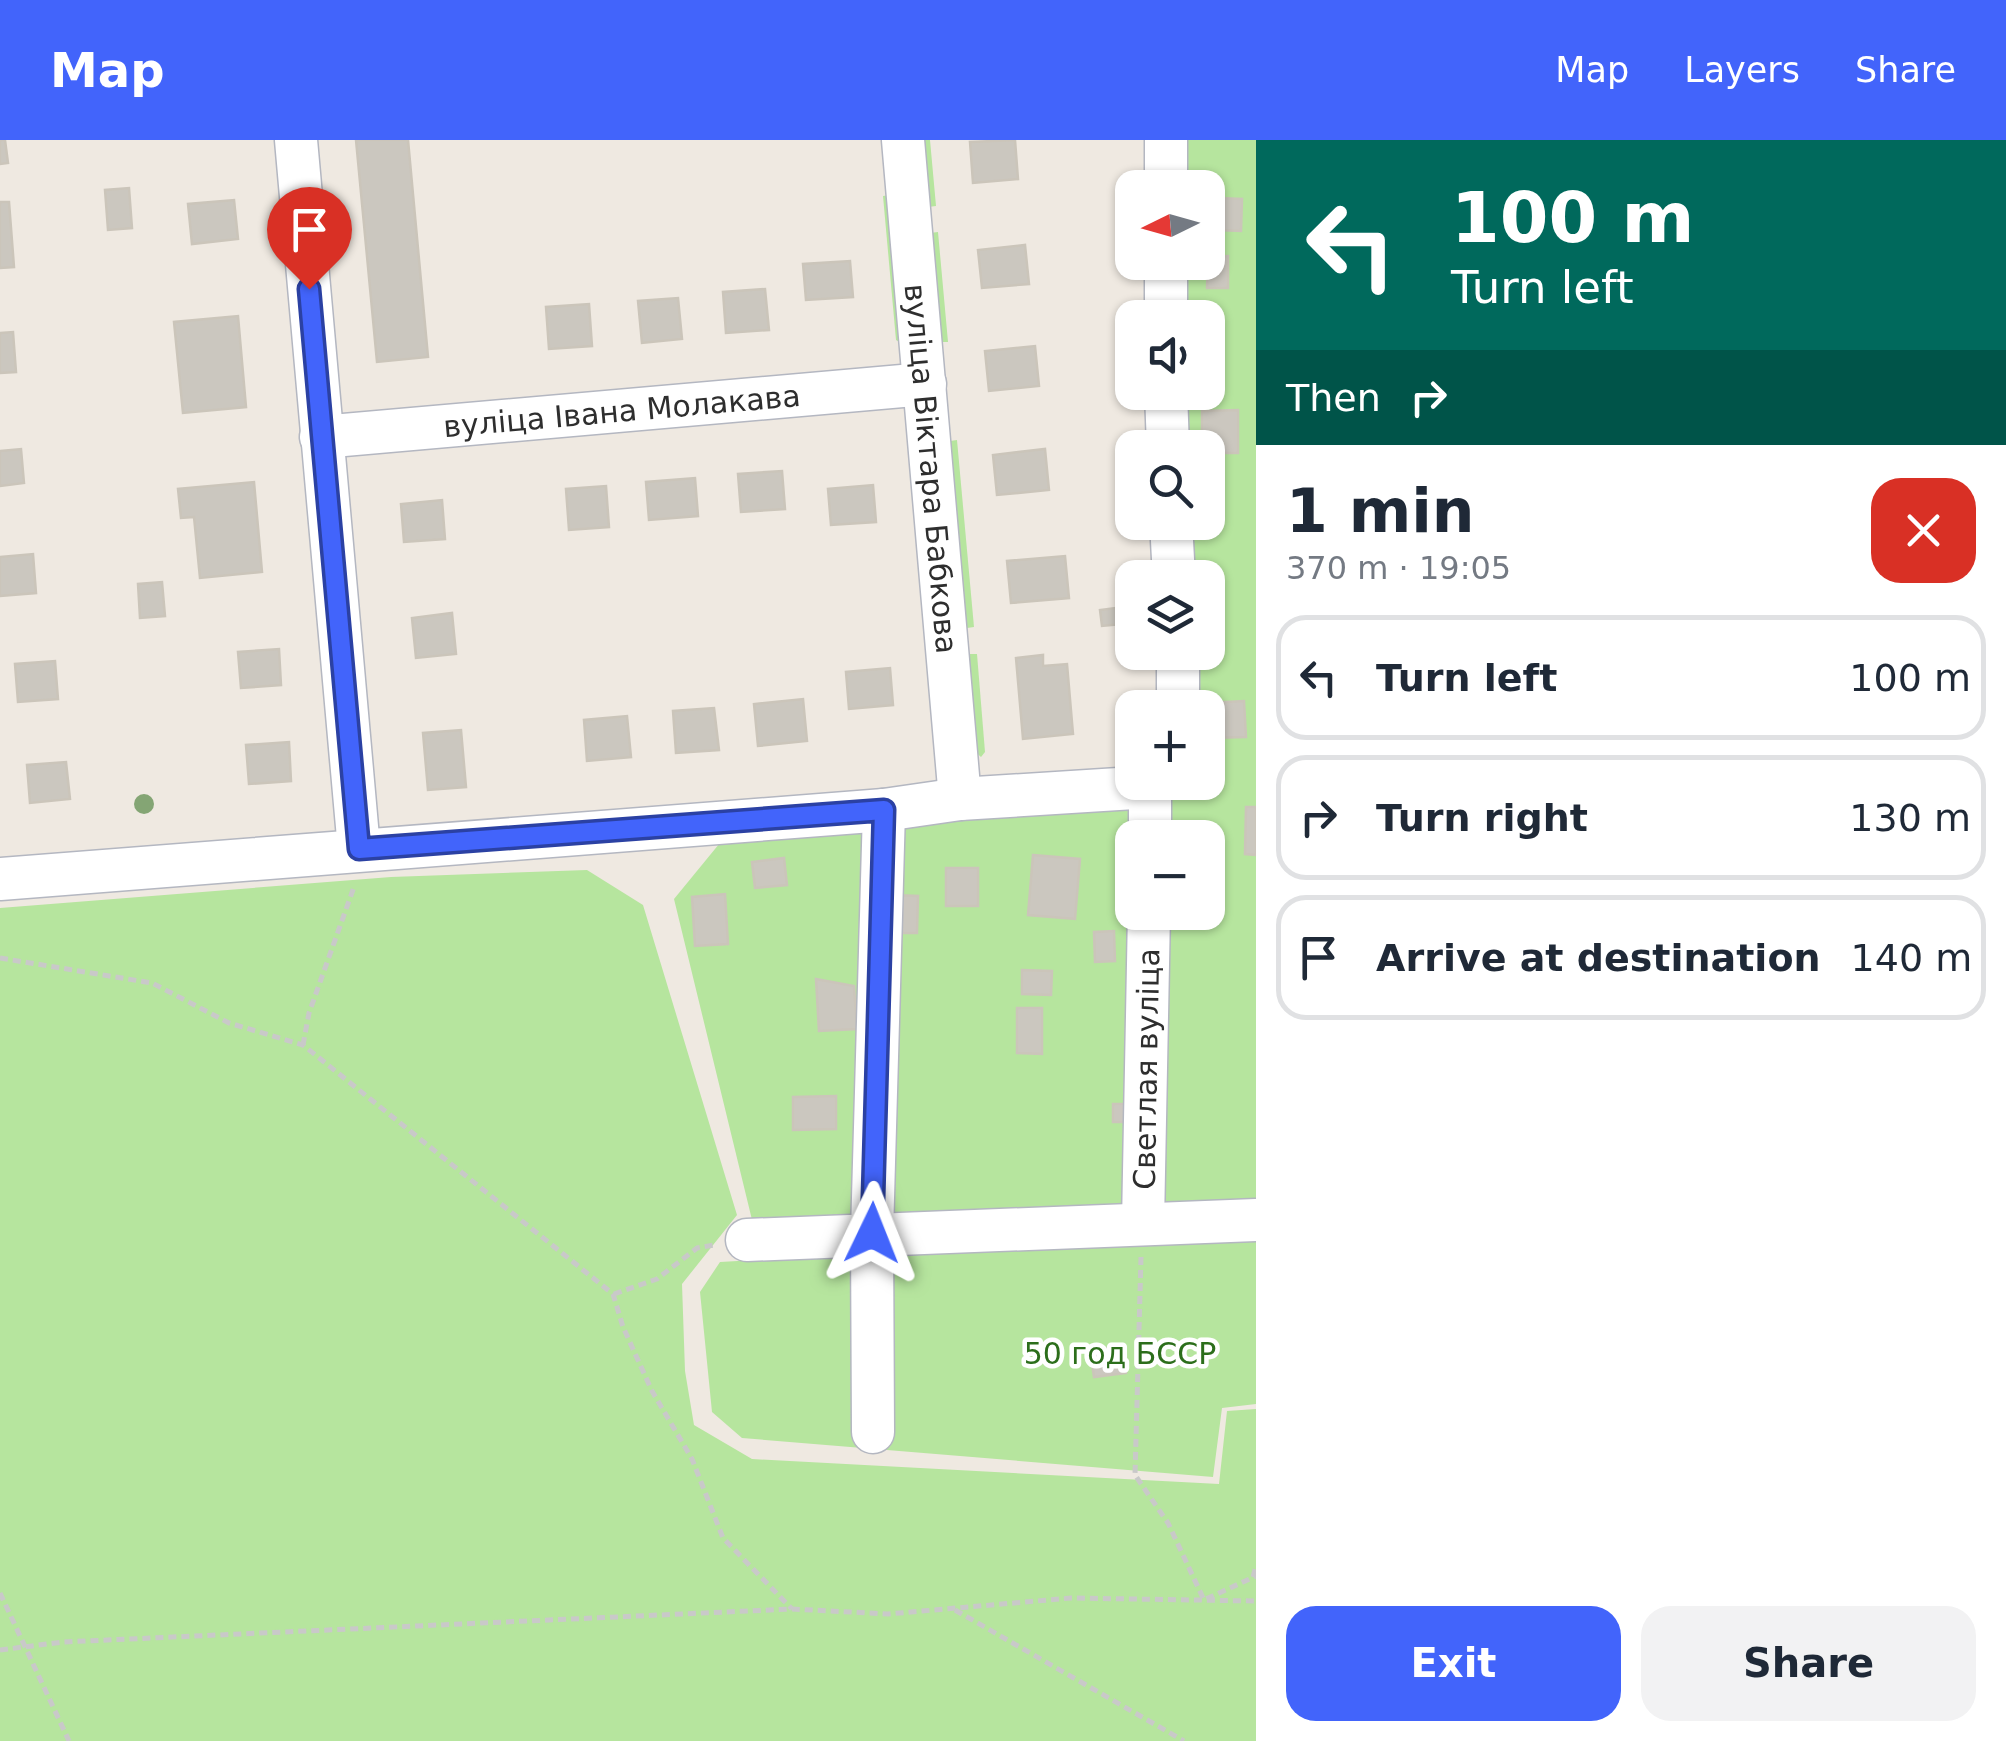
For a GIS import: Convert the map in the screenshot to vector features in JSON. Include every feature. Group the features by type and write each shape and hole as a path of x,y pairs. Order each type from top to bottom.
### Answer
{"street":[{"path":"296,140 359,849"},
{"name":"вуліца Віктара Бабкова","path":"903,140 960,799"},
{"path":"1166,140 1166,170"},
{"name":"вуліца Івана Молакава","path":"322,437 925,384"},
{"path":"0,879 884,810 960,799 1115,788"},
{"path":"873,1432 872,1233 884,810"},
{"name":"Светлая вуліца","path":"1143,1224 1149,930"},
{"path":"747,1240 1256,1220"}],"path":[{"path":"303,1044 309,1014 354,893 359,849"},
{"path":"0,958 152,983 229,1023 303,1044 613,1294 637,1359 692,1460 723,1538 792,1610"},
{"path":"1143,1224 1134,1436 1139,1486 1168,1523 1204,1600"},
{"path":"613,1294 657,1279 697,1248 747,1240"},
{"path":"1204,1600 1254,1576 1256,1566"},
{"path":"0,1594 70,1741"},
{"path":"0,1650 63,1642 792,1610 888,1614 1071,1598 1256,1602"},
{"path":"953,1608 1184,1741"}],"green space":[{"path":"916,140 930,140 936,206 928,207"},
{"path":"1176,140 1256,140 1256,1213 754,1228 674,899 724,838 1156,800 1225,800 1225,690 1187,690 1186,670 1225,670 1225,560 1184,560 1183,540 1225,540 1225,430 1182,430 1181,410 1225,410 1225,300 1179,300 1178,280 1225,280 1225,170 1177,170"},
{"path":"890,195 903,344 896,340 883,196"},
{"path":"938,232 948,342 940,342 930,233"},
{"path":"957,440 974,627 967,628 960,621 950,441"},
{"path":"969,654 977,654 985,752 981,757 971,748 963,661"},
{"path":"587,870 643,905 737,1215 682,1284 685,1371 694,1425 752,1459 1219,1484 1227,1411 1256,1409 1256,1741 0,1741 0,908 391,877"},
{"name":"50 год БССР","path":"1256,1231 1256,1404 1222,1408 1213,1477 742,1438 712,1412 700,1292 720,1262"}],"building":[{"path":"0,140 5,140 8,163 0,164"},
{"path":"356,140 408,140 428,357 377,362"},
{"path":"1015,140 1018,179 973,183 970,142"},
{"path":"129,188 132,228 108,230 105,190"},
{"path":"1225,198 1242,199 1241,231 1225,230"},
{"path":"234,200 238,239 192,244 188,204"},
{"path":"0,202 9,202 14,267 0,268"},
{"path":"1025,245 1029,284 982,288 978,250"},
{"path":"1228,256 1228,288 1207,288 1207,280 1225,280"},
{"path":"850,261 853,297 806,300 803,264"},
{"path":"765,289 769,330 726,333 723,292"},
{"path":"678,298 682,339 642,343 638,301"},
{"path":"589,304 592,346 549,349 546,307"},
{"path":"238,316 246,407 183,413 174,322"},
{"path":"13,332 16,372 0,373 0,333"},
{"path":"1035,346 1039,386 989,391 985,351"},
{"path":"1238,410 1238,453 1225,453 1225,430 1202,430 1202,411"},
{"path":"21,449 24,483 0,486 0,451"},
{"path":"1045,449 1049,490 997,495 993,455"},
{"path":"782,471 785,509 741,512 738,474"},
{"path":"695,478 698,516 649,520 646,482"},
{"path":"254,482 262,572 200,578 194,517 181,518 178,489"},
{"path":"873,485 876,522 831,525 828,489"},
{"path":"606,486 609,527 569,530 566,489"},
{"path":"442,500 445,539 404,542 401,504"},
{"path":"33,554 36,593 0,596 0,557"},
{"path":"1065,556 1069,598 1011,603 1007,561"},
{"path":"162,582 165,616 140,618 138,584"},
{"path":"1115,608 1115,625 1102,626 1100,610"},
{"path":"452,613 456,654 416,658 412,618"},
{"path":"279,649 281,685 241,688 238,652"},
{"path":"1043,655 1043,666 1067,664 1073,734 1023,739 1016,658"},
{"path":"55,661 58,699 18,702 15,664"},
{"path":"890,668 893,705 849,709 846,672"},
{"path":"803,699 807,741 758,746 754,704"},
{"path":"1244,701 1246,737 1225,738 1225,702"},
{"path":"714,708 719,750 676,753 673,711"},
{"path":"627,716 631,757 587,761 584,720"},
{"path":"461,730 466,787 428,790 423,733"},
{"path":"289,742 291,781 249,784 246,745"},
{"path":"66,762 70,799 30,803 27,765"},
{"path":"1246,807 1256,807 1256,855 1245,854"},
{"path":"1033,855 1080,859 1075,919 1028,915"},
{"path":"784,858 787,885 755,888 752,862"},
{"path":"946,868 978,868 978,906 946,906"},
{"path":"725,894 728,944 695,946 692,897"},
{"path":"893,895 918,896 917,933 892,933"},
{"path":"1114,931 1115,961 1095,962 1094,932"},
{"path":"1022,970 1052,971 1051,995 1022,994"},
{"path":"816,979 854,986 857,1029 819,1031"},
{"path":"1017,1008 1042,1008 1042,1054 1017,1053"},
{"path":"836,1096 836,1129 793,1130 793,1097"},
{"path":"1113,1104 1139,1104 1139,1122 1113,1122"},
{"path":"1123,1347 1126,1373 1094,1377 1090,1350"}],"route":[{"path":"309,289 359,849 884,810 872,1233"}]}
